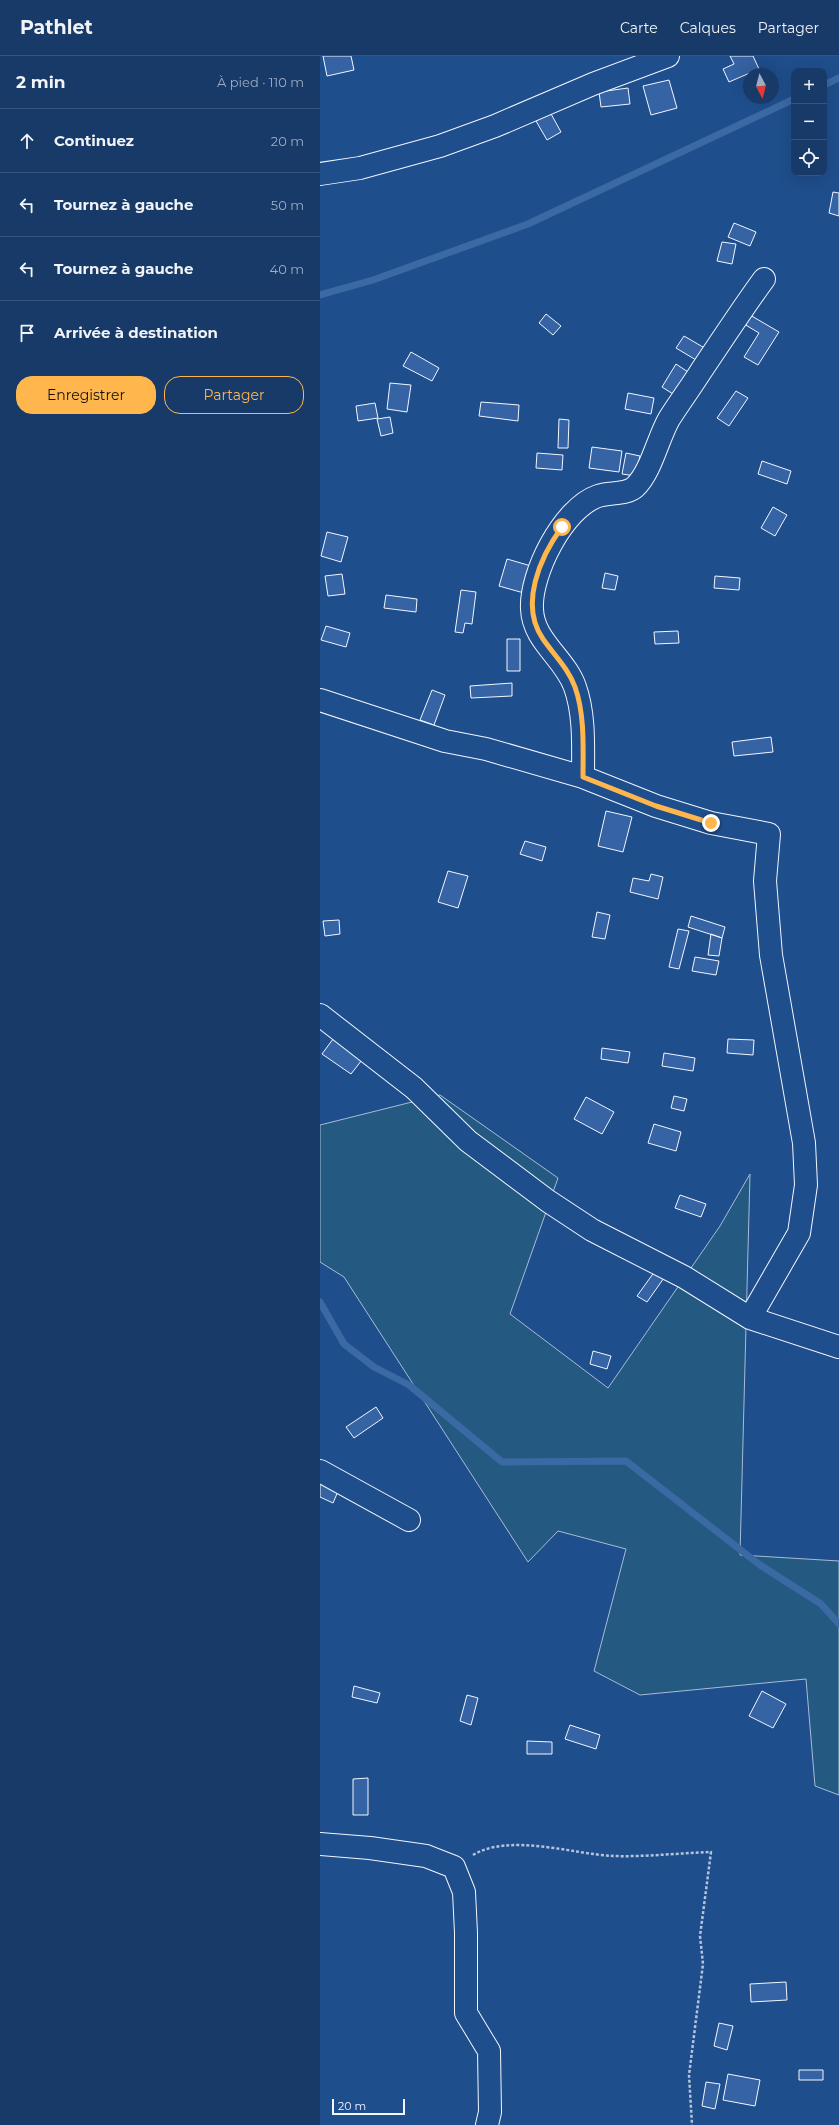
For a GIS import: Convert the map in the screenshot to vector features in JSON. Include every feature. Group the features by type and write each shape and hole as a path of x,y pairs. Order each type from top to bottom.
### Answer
{"street":[{"path":"320,174 360,168 440,146 494,126 593,84 668,56"},
{"path":"583,777 582,720 575,687 562,662 543,639 535,626 532,608 542,562 551,542 580,507 597,496 624,492 635,487 644,474 669,419 764,279"},
{"path":"320,700 444,741 486,749 583,777 663,808 711,823 769,834 766,881 771,955 804,1142 806,1185 799,1233 750,1318"},
{"path":"320,1015 414,1088 468,1141 548,1201 592,1230 684,1277 750,1318 839,1347"},
{"path":"320,1471 409,1520"},
{"path":"320,1844 370,1848 426,1856 454,1867 464,1892 466,1933 466,2013 489,2050 490,2112 487,2125"}],"path":[{"path":"454,1867 481,1850 520,1845 614,1856 711,1852 700,1936 703,1964 689,2075 692,2125"}],"shaded area":[{"path":"440,1095 558,1178 510,1314 608,1388 720,1226 750,1174 740,1555 839,1561 839,1795 815,1786 806,1679 640,1695 594,1671 626,1549 558,1531 528,1562 344,1277 320,1262 320,1125"}],"building":[{"path":"323,56 351,56 354,70 327,76"},
{"path":"730,56 753,56 759,68 743,68 743,76 729,82 723,69 734,64"},
{"path":"669,80 677,108 651,115 643,86"},
{"path":"628,88 630,104 601,107 599,92"},
{"path":"550,112 561,132 547,140 536,121"},
{"path":"833,192 839,193 839,216 829,213"},
{"path":"734,223 756,232 750,246 728,237"},
{"path":"722,242 736,244 732,264 717,261"},
{"path":"546,314 561,326 553,335 539,323"},
{"path":"750,315 779,332 758,365 744,357 759,333 744,324"},
{"path":"684,336 708,350 701,363 676,348"},
{"path":"411,352 439,368 432,381 403,366"},
{"path":"676,364 688,372 673,394 662,387"},
{"path":"390,383 411,385 407,412 387,409"},
{"path":"736,391 748,398 729,426 717,418"},
{"path":"628,393 654,398 651,414 625,409"},
{"path":"481,402 519,405 518,421 479,416"},
{"path":"375,403 378,418 358,421 356,406"},
{"path":"390,417 393,433 381,436 377,419"},
{"path":"559,419 569,420 568,448 558,448"},
{"path":"592,447 622,451 619,472 589,468"},
{"path":"537,453 563,455 562,470 536,468"},
{"path":"626,453 640,456 636,476 622,474"},
{"path":"762,461 791,471 787,484 758,474"},
{"path":"773,507 787,515 775,536 761,528"},
{"path":"327,532 348,537 341,562 321,556"},
{"path":"507,559 538,568 531,595 499,586"},
{"path":"605,573 618,576 615,590 602,588"},
{"path":"342,574 345,594 328,596 325,576"},
{"path":"715,576 740,578 739,590 714,588"},
{"path":"461,590 476,592 472,624 465,623 463,633 455,632"},
{"path":"386,595 417,599 416,612 384,608"},
{"path":"326,626 350,633 346,647 321,640"},
{"path":"678,631 679,643 655,644 654,632"},
{"path":"507,639 520,639 520,671 507,671"},
{"path":"512,683 512,696 471,698 470,686"},
{"path":"432,690 445,695 434,725 420,720"},
{"path":"771,737 773,752 734,756 732,742"},
{"path":"606,811 632,817 623,852 598,846"},
{"path":"525,841 546,847 542,861 520,854"},
{"path":"448,871 468,876 458,908 438,902"},
{"path":"651,874 663,877 658,899 630,892 633,878 649,881"},
{"path":"597,912 610,915 605,939 592,937"},
{"path":"691,916 725,927 722,938 688,927"},
{"path":"339,920 340,934 325,936 323,921"},
{"path":"678,929 689,931 679,969 669,967"},
{"path":"711,934 722,938 719,956 708,955"},
{"path":"695,957 719,961 716,975 692,971"},
{"path":"336,1035 365,1056 351,1074 322,1054"},
{"path":"728,1039 754,1040 753,1055 727,1053"},
{"path":"602,1048 630,1052 628,1063 601,1059"},
{"path":"664,1053 695,1058 693,1071 662,1066"},
{"path":"674,1096 687,1099 684,1111 671,1108"},
{"path":"586,1097 614,1112 602,1134 574,1119"},
{"path":"654,1124 681,1132 676,1151 648,1143"},
{"path":"680,1195 706,1204 701,1217 675,1208"},
{"path":"655,1271 664,1278 647,1302 637,1296"},
{"path":"593,1351 611,1356 607,1369 590,1364"},
{"path":"376,1407 383,1418 354,1438 346,1427"},
{"path":"320,1481 339,1489 333,1503 320,1497"},
{"path":"354,1686 380,1693 377,1703 352,1697"},
{"path":"762,1691 786,1704 773,1728 749,1716"},
{"path":"467,1695 478,1698 471,1725 460,1721"},
{"path":"570,1725 600,1735 596,1749 565,1739"},
{"path":"527,1741 552,1742 552,1754 527,1754"},
{"path":"368,1778 368,1815 353,1815 353,1779"},
{"path":"786,1982 787,2000 751,2002 750,1984"},
{"path":"719,2023 733,2026 727,2050 714,2046"},
{"path":"799,2070 823,2070 823,2080 799,2080"},
{"path":"728,2074 760,2080 755,2106 723,2100"},
{"path":"706,2082 720,2084 715,2109 702,2106"}],"waterway":[{"path":"827,84 839,78"},
{"path":"320,295 373,280 528,224 791,100"},
{"path":"320,1302 344,1344 374,1367 409,1385 502,1462 626,1461 760,1565 821,1604 839,1624"}],"route":[{"path":"562,527 551,542 542,562 537,579 532,608 535,626 543,639 562,662 575,687 582,720 583,777 656,806 711,823"}]}
